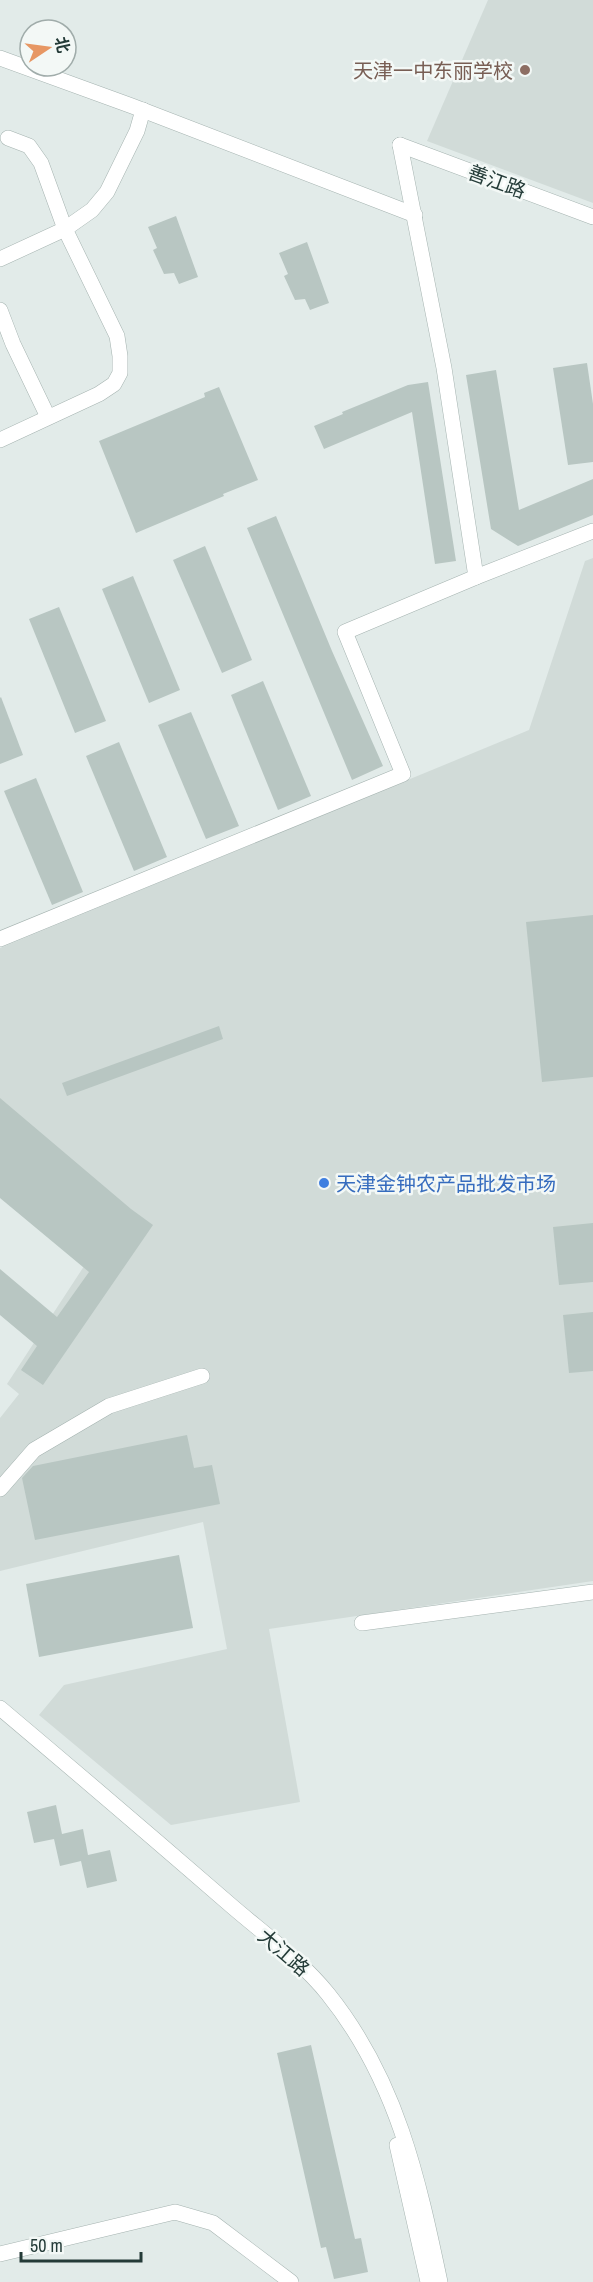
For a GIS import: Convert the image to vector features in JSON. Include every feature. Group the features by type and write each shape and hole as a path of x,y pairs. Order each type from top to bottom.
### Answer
{"street":[{"path":"0,58 143,110 415,215 444,368 476,577"},
{"path":"0,259 65,229 92,210 107,192 137,131 143,110"},
{"path":"0,440 114,384 120,373 117,336 65,229 41,163 29,146 8,138"},
{"name":"善江路","path":"415,215 400,145 593,217"},
{"path":"0,310 13,344 48,417"},
{"path":"0,939 403,774 345,632 593,531"},
{"path":"0,1489 34,1450 109,1406 202,1376"},
{"path":"362,1623 593,1592"},
{"name":"大江路","path":"0,1708 204,1881 310,1974 328,1994 361,2043 399,2121 418,2181 440,2282"},
{"name":"大江路","path":"0,1721 200,1887 298,1973 332,2010 359,2056 392,2129 407,2182 428,2282"},
{"path":"0,2254 175,2212 213,2223 291,2282"}],"shaded area":[{"name":"天津一中东丽学校","path":"488,0 593,0 593,203 427,141"},
{"name":"天津金钟农产品批发市场","path":"593,558 593,1581 269,1629 300,1802 171,1825 39,1715 64,1685 227,1649 203,1522 0,1571 0,1418 19,1394 7,1384 109,1228 0,1139 0,948 529,730 585,561"}],"building":[{"path":"176,216 198,277 179,284 174,273 164,274 153,250 157,248 148,227"},
{"path":"307,242 329,303 310,310 305,299 295,300 284,276 288,274 279,253"},
{"path":"587,363 593,404 593,462 568,465 553,368"},
{"path":"496,370 519,510 593,479 593,515 518,546 491,529 466,375"},
{"path":"428,382 456,561 435,564 412,412 324,449 314,426 408,385"},
{"path":"219,387 258,480 136,533 99,441 205,397 204,393"},
{"path":"276,516 383,766 352,780 247,528"},
{"path":"205,546 252,660 222,673 173,560"},
{"path":"133,576 180,690 149,703 102,589"},
{"path":"59,607 106,721 75,733 29,619"},
{"path":"263,681 311,796 278,810 231,695"},
{"path":"0,698 23,755 0,764"},
{"path":"191,712 239,826 206,839 158,725"},
{"path":"119,742 167,857 134,871 86,756"},
{"path":"36,778 83,892 52,905 4,791"},
{"path":"593,915 593,1077 542,1082 526,922"},
{"path":"219,1026 223,1039 67,1096 62,1083"},
{"path":"0,1098 153,1225 43,1385 21,1370 37,1346 0,1315 0,1269 57,1317 89,1272 0,1198"},
{"path":"593,1223 593,1282 559,1285 553,1227"},
{"path":"593,1312 593,1371 569,1373 563,1315"},
{"path":"187,1435 194,1468 212,1465 220,1504 35,1540 22,1478 33,1466"},
{"path":"179,1555 193,1628 39,1657 26,1584"},
{"path":"56,1805 62,1834 83,1829 88,1855 110,1850 117,1881 87,1888 81,1861 60,1866 54,1839 34,1843 27,1812"},
{"path":"311,2045 355,2239 361,2238 368,2272 334,2279 326,2247 321,2248 277,2053"}],"place":[{"name":"天津一中东丽学校","path":"525,70"},
{"name":"天津金钟农产品批发市场","path":"324,1183"}]}
